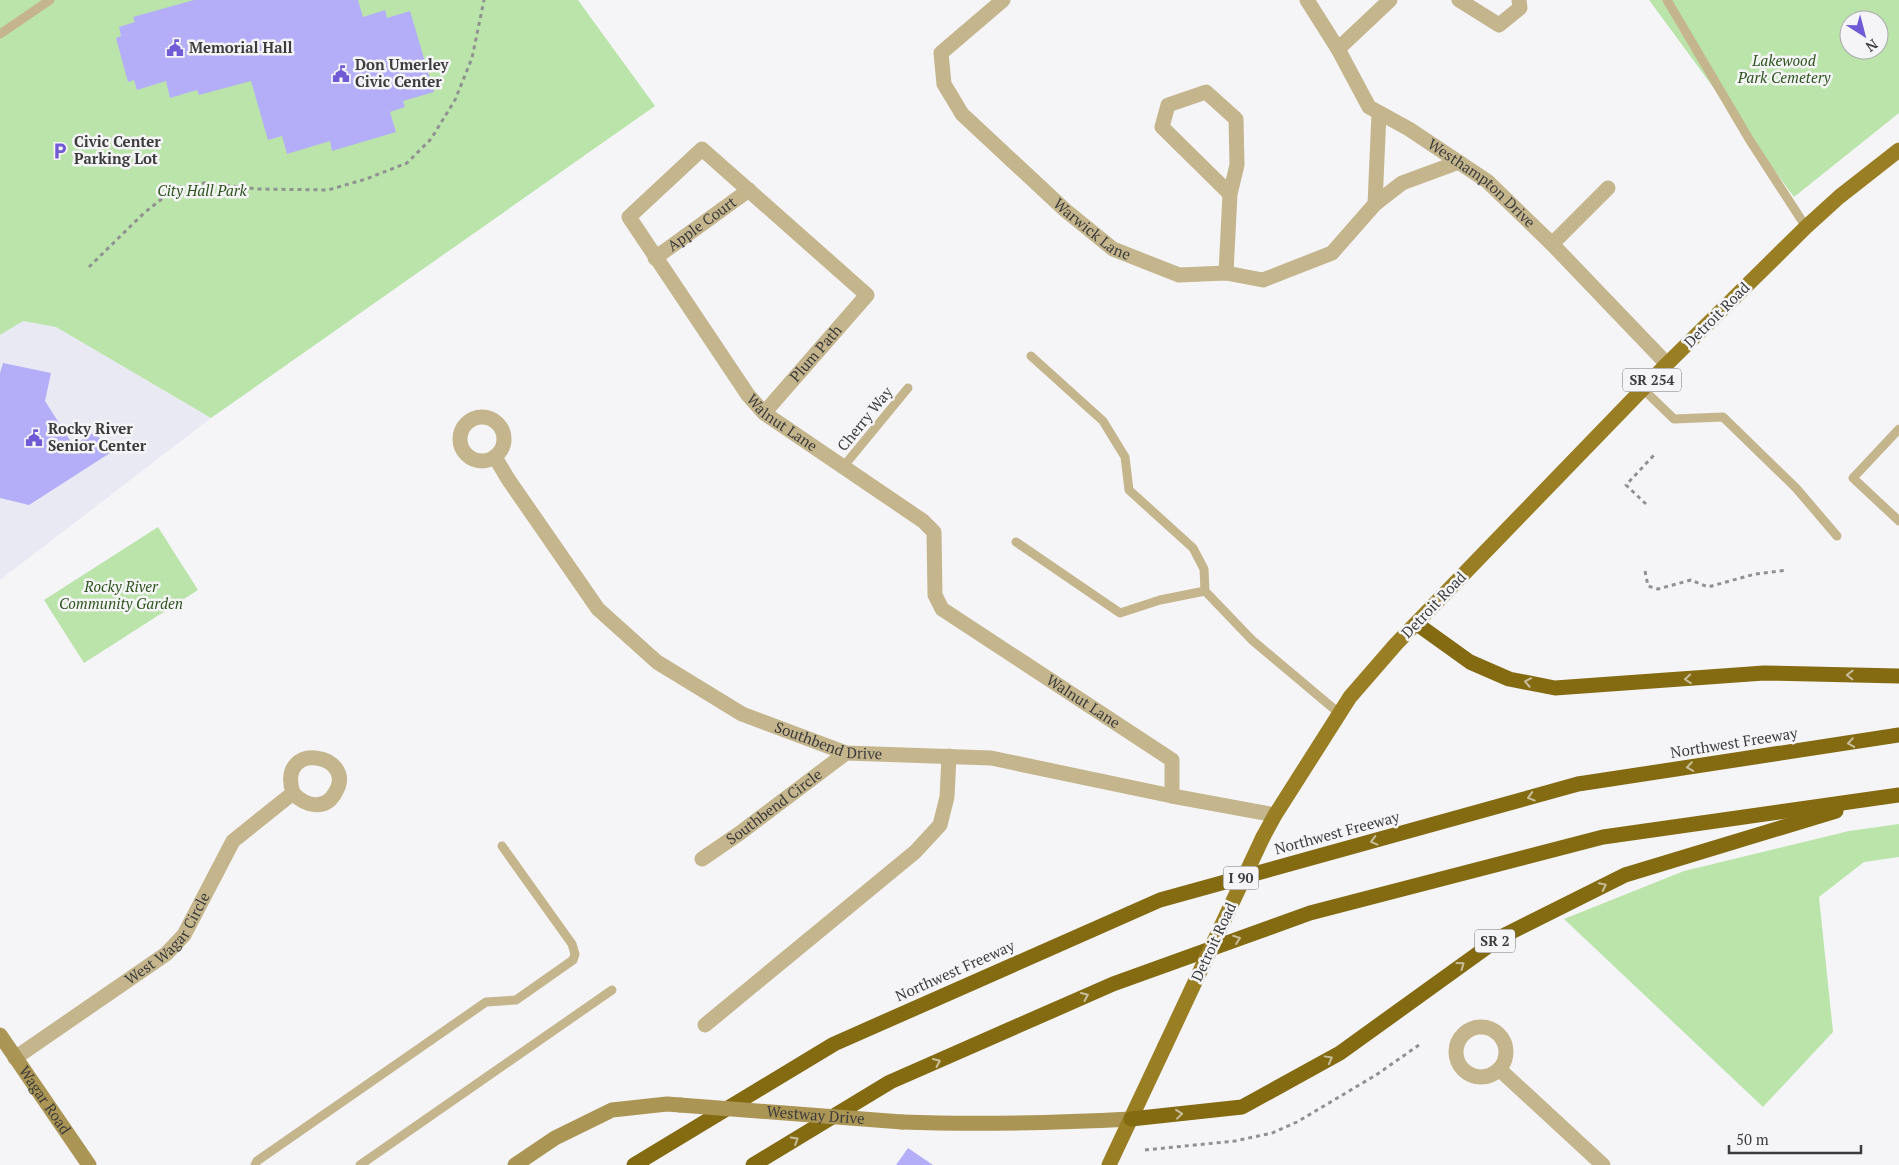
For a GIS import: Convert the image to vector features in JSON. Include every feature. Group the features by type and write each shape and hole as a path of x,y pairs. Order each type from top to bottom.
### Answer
{"highway":[{"path":"1416,624 1470,662 1509,679 1555,688 1764,673 1899,676"},
{"name":"Northwest Freeway","path":"634,1165 834,1044 1160,900 1578,784 1899,735"},
{"path":"753,1165 890,1082 1113,984 1310,912 1603,837 1899,795"},
{"name":"SR 2","path":"1130,1119 1242,1107 1340,1053 1501,937 1626,875 1883,797"}],"main road":[{"name":"Detroit Road","path":"1109,1165 1274,815 1356,691 1396,644 1667,364 1806,227 1839,197 1899,150"},
{"name":"Wagar Road","path":"0,1035 89,1165"},
{"name":"Westway Drive","path":"515,1165 555,1138 612,1110 667,1104 902,1122 1015,1125 1130,1119"}],"street":[{"name":"Warwick Lane","path":"1003,0 941,53 944,84 962,114 1065,210 1113,248 1179,274 1226,273 1263,280 1332,253 1374,204 1402,183 1458,162"},
{"name":"Westhampton Drive","path":"1308,0 1338,49 1369,107 1409,129 1487,181 1552,244 1667,364"},
{"path":"1338,49 1390,0"},
{"path":"1459,0 1499,25 1520,8 1519,0"},
{"path":"1226,273 1230,194 1237,166 1236,119 1206,92 1168,105 1162,127 1230,194"},
{"path":"1374,204 1379,113"},
{"name":"Walnut Lane","path":"866,295 702,149 629,217 748,395 764,412 922,520 934,532 935,595 942,609 1172,760 1172,796"},
{"path":"1552,244 1608,188"},
{"name":"Apple Court","path":"655,258 749,190"},
{"name":"Plum Path","path":"764,412 866,295"},
{"name":"Southbend Drive","path":"495,457 508,479 598,609 657,662 742,714 846,753 991,758 1172,796 1274,815"},
{"name":"Southbend Circle","path":"702,859 740,833 846,753"},
{"path":"705,1025 915,852 940,825 947,797 949,756"},
{"name":"West Wagar Circle","path":"15,1058 166,954 184,935 233,841 293,793"},
{"path":"1499,1068 1603,1165"}],"lane":[{"path":"0,34 50,0"},
{"path":"1667,0 1749,139 1806,227"},
{"path":"1031,356 1103,421 1125,458 1129,490 1193,548 1204,569 1205,591 1252,640 1340,714"},
{"name":"Cherry Way","path":"843,467 908,388"},
{"path":"1643,389 1674,419 1723,417 1796,488 1836,536"},
{"path":"1899,429 1854,478 1899,521"},
{"path":"1016,542 1120,613 1160,600 1205,591"},
{"path":"255,1165 258,1160 486,1002 516,1000 573,960 575,954 572,944 502,846"},
{"path":"360,1165 612,990"}],"path":[{"path":"90,267 144,213 173,190 190,184 205,183 258,189 328,190 366,179 407,163 431,139 455,100 472,58 484,0"},
{"path":"1646,504 1626,485 1654,455"},
{"path":"1645,571 1648,586 1658,589 1692,580 1708,586 1755,574 1787,570"},
{"path":"1144,1150 1235,1141 1272,1132 1305,1117 1376,1075 1420,1045"}],"shaded area":[{"path":"23,321 56,327 211,418 0,580 0,335"}],"green space":[{"name":"City Hall Park","path":"0,0 578,0 655,106 211,418 56,327 23,321 0,335"},
{"name":"Lakewood Park Cemetery","path":"1649,0 1899,0 1899,113 1794,197"},
{"name":"Rocky River Community Garden","path":"158,527 198,590 84,663 44,600"},
{"path":"1899,824 1899,857 1864,862 1819,897 1833,1032 1763,1107 1564,919 1684,871 1849,831"}],"building":[{"name":"Don Umerley Civic Center","path":"194,0 358,0 363,17 385,10 387,18 410,11 434,92 403,101 405,107 390,112 396,132 332,151 330,141 287,154 282,136 268,140 251,81 199,95 197,90 170,98 166,81 137,90 134,80 128,82 116,38 121,36 119,27 135,22 133,17"},
{"name":"Rocky River Senior Center","path":"3,363 51,373 45,401 73,445 95,432 110,453 29,505 0,498 0,373"},
{"path":"908,1148 933,1165 896,1165"}],"place":[{"name":"Memorial Hall","path":"175,48"},
{"name":"Don Umerley Civic Center","path":"341,74"},
{"name":"Civic Center Parking Lot","path":"60,151"},
{"name":"Rocky River Senior Center","path":"34,438"}]}
